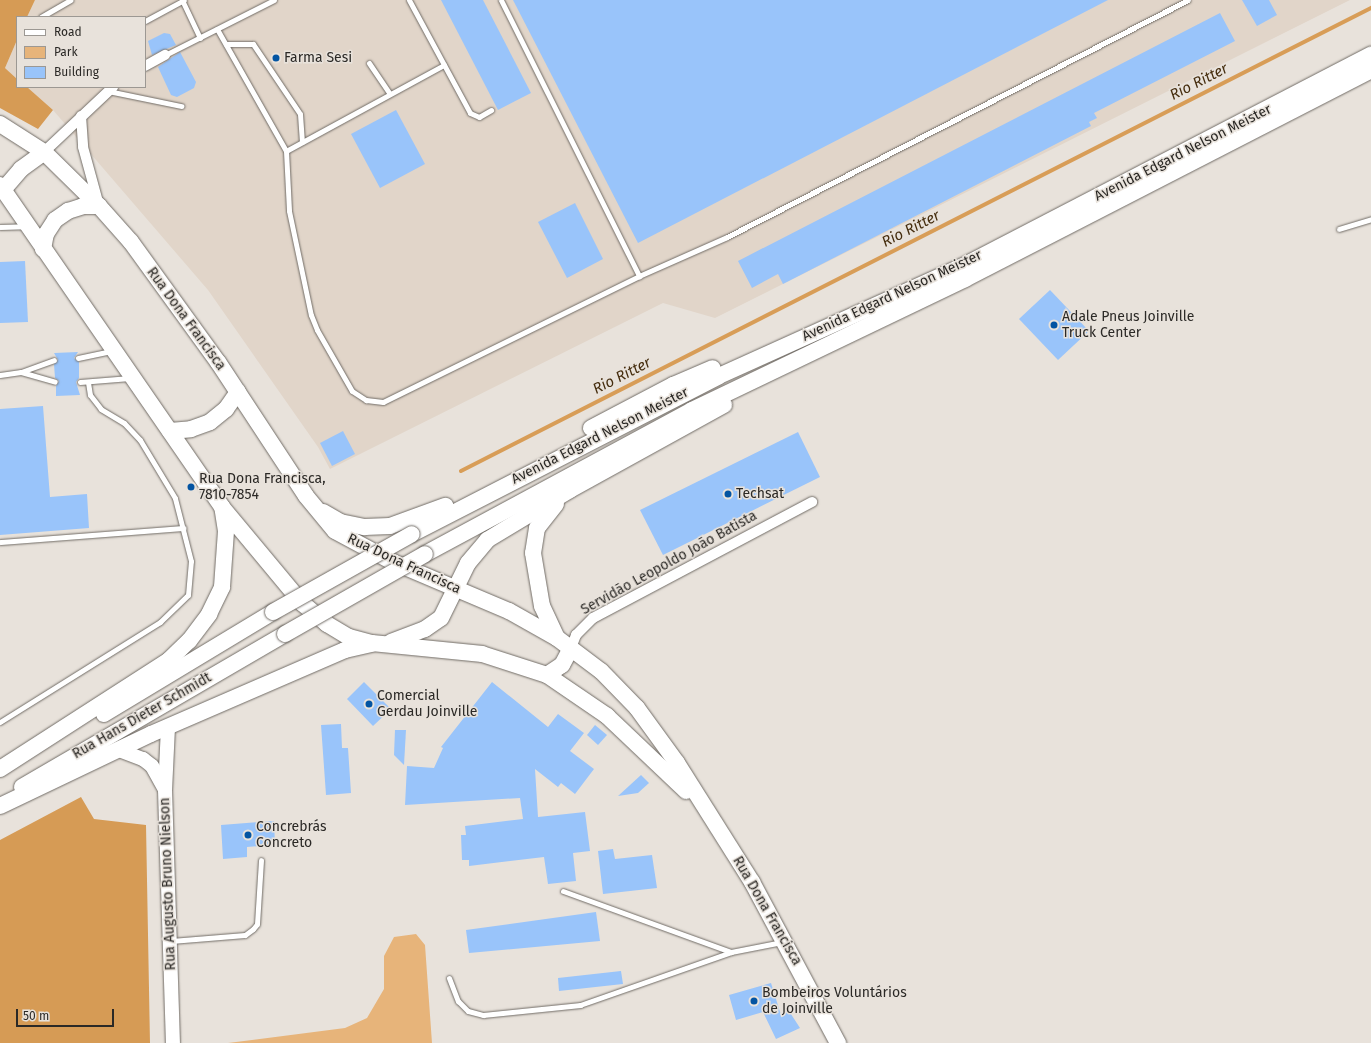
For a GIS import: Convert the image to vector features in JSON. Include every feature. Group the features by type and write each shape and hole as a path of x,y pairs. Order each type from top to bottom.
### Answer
{"main road":[{"name":"Avenida Edgard Nelson Meister","path":"273,612 412,534 668,401 811,334 969,263 1371,56"},
{"name":"Avenida Edgard Nelson Meister","path":"285,634 425,554 692,410 965,279 1371,70"},
{"name":"Rua Dona Francisca","path":"0,124 44,152 99,206 131,242 238,392 315,507 335,531 393,562 509,611 557,638 601,671 636,708 677,763 700,804 733,852 785,942 838,1043"},
{"path":"1,189 20,169 44,152"},
{"name":"Rua Dona Francisca","path":"1,189 222,507 302,603 327,624 349,637 379,644 482,654 547,675 607,716 700,804"},
{"path":"43,249 46,234 55,220 78,207 99,206"},
{"path":"0,806 168,727 345,650 379,644 425,629 441,618 454,588 478,548 486,540 570,490 898,310"},
{"path":"315,507 340,522 364,526 390,526 418,518 480,488 673,385 811,334"},
{"path":"170,431 191,429 210,422 226,409 238,392"},
{"path":"557,638 542,606 533,553 537,528 548,511 570,490"},
{"path":"0,769 169,660 189,641 209,614 222,587 226,531 222,507"},
{"name":"Rua Hans Dieter Schmidt","path":"0,773 273,612"},
{"name":"Rua Hans Dieter Schmidt","path":"0,800 285,634"},
{"path":"547,675 562,665 571,648"},
{"path":"165,790 168,727"},
{"name":"Rua Augusto Bruno Nielson","path":"119,750 143,759 152,766 165,790 172,1043"}],"street":[{"path":"146,65 165,55"},
{"path":"44,152 110,89"},
{"path":"81,116 83,147 99,206"},
{"name":"Servidão Leopoldo João Batista","path":"571,648 576,635 593,618 812,502"}],"lane":[{"path":"43,16 71,0"},
{"path":"146,20 183,0 200,38"},
{"path":"165,55 274,0"},
{"path":"409,0 470,113 479,116 491,110"},
{"path":"501,0 638,276"},
{"path":"217,29 286,151 289,211 311,315 352,391 366,400 383,402 638,276 734,234 1188,0"},
{"path":"226,44 253,44 300,114 302,142"},
{"path":"369,63 390,94"},
{"path":"286,151 444,65"},
{"path":"110,89 181,106"},
{"path":"1339,229 1371,219"},
{"path":"0,227 28,226"},
{"path":"78,358 114,351"},
{"path":"0,375 21,372 54,360"},
{"path":"21,372 55,382"},
{"path":"80,382 133,378"},
{"path":"0,722 160,622 188,595 190,561 184,528 175,498 140,440 124,423 101,409 90,395 88,382"},
{"path":"0,542 184,528"},
{"path":"170,942 244,935 253,929 257,924 261,860"},
{"path":"563,891 731,952"},
{"path":"449,978 458,1001 468,1011 483,1015 580,1005 731,952 785,942"}],"shaded area":[{"path":"0,0 35,0 27,16 16,16 16,42 5,68 16,78 16,88 28,88 53,110 38,129 0,108"},
{"path":"35,0 1350,0 715,318 663,303 330,469 318,447 208,290 53,110 28,88 146,88 146,16 27,16"},
{"path":"16,42 16,78 5,68"},
{"path":"81,797 94,819 146,825 150,1043 0,1043 0,840"}],"green space":[{"path":"416,934 425,945 432,1043 228,1043 345,1028 367,1018 384,989 384,956 394,937"}],"building":[{"path":"441,0 483,0 531,93 498,110"},
{"path":"513,0 1108,0 638,243"},
{"path":"1242,0 1269,0 1277,15 1257,26"},
{"path":"1220,13 1235,41 1094,113 1097,118 1089,122 1091,126 783,284 778,274 752,288 738,261"},
{"path":"164,33 170,34 176,45 152,55 148,41"},
{"path":"180,52 196,82 194,88 177,97 171,95 158,67"},
{"path":"396,110 425,164 380,188 351,134"},
{"path":"575,203 603,259 567,278 538,222"},
{"path":"25,261 28,322 0,323 0,262"},
{"name":"Adale Pneus Joinville Truck Center","path":"1050,290 1089,331 1058,360 1019,319"},
{"path":"78,352 74,358 79,362 79,378 76,382 80,395 56,396 56,386 59,381 55,378 54,364 58,360 54,353"},
{"path":"43,406 50,497 87,494 89,528 0,535 0,409"},
{"path":"343,431 355,454 332,466 320,443"},
{"path":"798,432 820,477 663,555 640,510"},
{"name":"Comercial Gerdau Joinville","path":"364,682 391,709 373,726 347,699"},
{"path":"492,682 548,727 558,714 584,733 570,751 594,769 575,794 561,783 558,787 535,769 538,817 585,812 590,851 573,853 576,881 548,884 544,857 469,866 469,860 462,860 461,835 466,835 465,826 523,819 520,798 405,805 407,766 434,768 443,748 441,747"},
{"path":"341,724 342,748 348,748 351,793 326,795 321,725"},
{"path":"595,725 607,735 598,745 587,735"},
{"path":"395,730 406,730 404,765 394,755"},
{"path":"641,775 649,783 638,793 618,796"},
{"name":"Concrebrás Concreto","path":"274,821 275,845 247,847 247,857 223,859 221,825"},
{"path":"613,849 615,859 652,855 657,888 603,894 598,851"},
{"path":"596,912 600,941 469,953 466,930"},
{"path":"621,971 623,984 559,991 558,978"},
{"name":"Bombeiros Voluntários de Joinville","path":"771,983 781,1015 789,1011 800,1028 776,1039 763,1012 736,1020 729,995"}],"waterway":[{"name":"Rio Ritter","path":"461,471 1371,8"}],"place":[{"name":"Farma Sesi","path":"276,58"},
{"name":"Adale Pneus Joinville Truck Center","path":"1054,325"},
{"name":"Rua Dona Francisca, 7810-7854","path":"191,487"},
{"name":"Techsat","path":"728,494"},
{"name":"Comercial Gerdau Joinville","path":"369,704"},
{"name":"Concrebrás Concreto","path":"248,835"},
{"name":"Bombeiros Voluntários de Joinville","path":"754,1001"}]}
